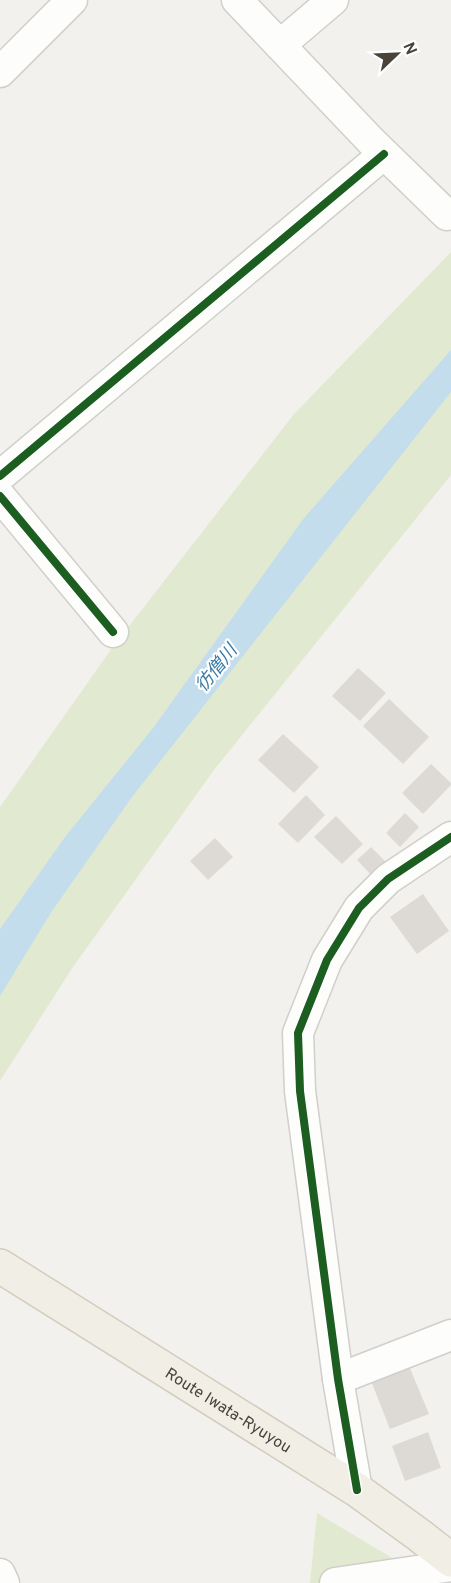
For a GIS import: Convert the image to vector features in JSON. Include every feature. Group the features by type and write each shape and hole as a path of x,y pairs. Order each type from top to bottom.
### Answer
{"main road":[{"name":"Route Iwata-Ryuyou","path":"0,1266 357,1490 451,1560"}],"street":[{"path":"0,72 72,0"},
{"path":"237,0 384,154 447,215"},
{"path":"280,45 333,0"},
{"path":"0,476 384,154"},
{"path":"0,496 113,632"},
{"path":"357,1490 338,1379 300,1091 298,1033 327,960 359,908 388,879 451,837"},
{"path":"338,1379 451,1335"},
{"path":"335,1583 451,1566"},
{"path":"0,1574 4,1583"}],"green space":[{"path":"451,252 451,475 214,770 73,967 0,1081 0,807 112,648 294,414"},
{"path":"317,1513 404,1565 326,1583 310,1583"}],"water":[{"name":"彷僧川","path":"451,350 451,392 132,797 52,911 0,996 0,929 65,837 153,728 304,518"}],"building":[{"path":"358,668 386,693 360,721 332,696"},
{"path":"389,699 429,737 403,764 363,726"},
{"path":"283,734 319,767 294,793 258,760"},
{"path":"431,764 451,785 423,814 402,793"},
{"path":"306,795 325,815 298,843 278,824"},
{"path":"405,813 419,827 400,847 386,833"},
{"path":"336,816 363,844 342,864 314,837"},
{"path":"215,838 233,857 208,880 190,861"},
{"path":"371,847 386,862 372,876 357,860"},
{"path":"423,894 449,931 417,954 390,917"},
{"path":"407,1361 429,1414 390,1429 369,1376"},
{"path":"428,1432 441,1468 405,1481 392,1446"}],"cycle path":[{"path":"0,476 384,154"},
{"path":"0,496 113,632"},
{"path":"357,1490 338,1379 300,1091 298,1033 327,960 359,908 388,879 451,837"}]}
